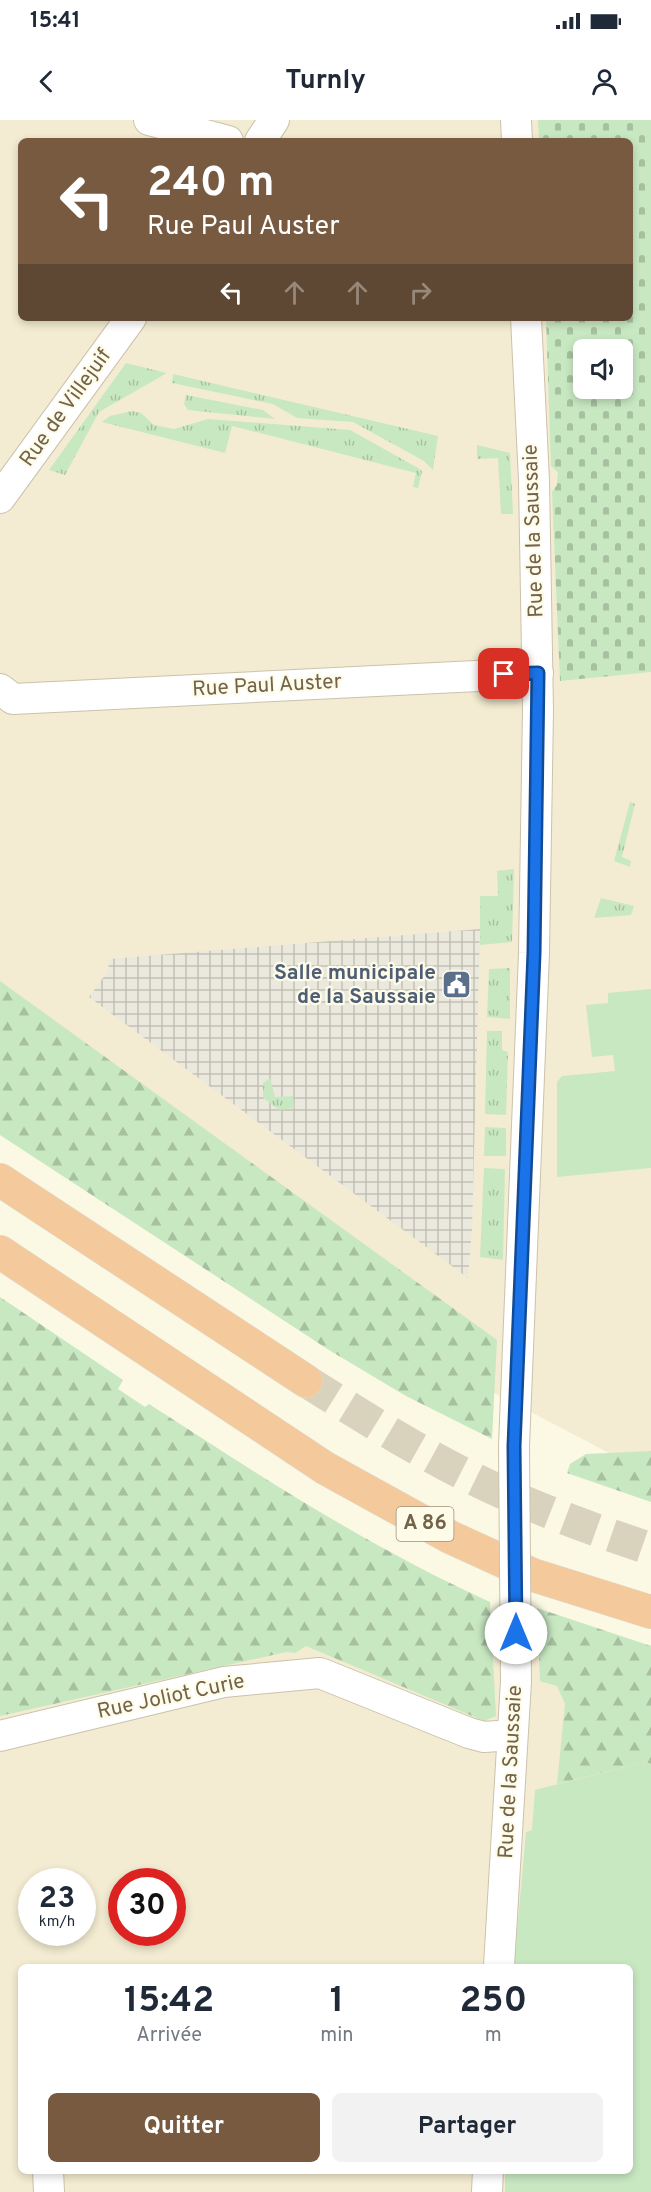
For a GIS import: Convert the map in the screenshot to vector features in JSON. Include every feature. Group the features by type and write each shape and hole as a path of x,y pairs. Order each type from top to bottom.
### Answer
{"highway":[{"path":"0,1180 306,1381"},
{"name":"A 86","path":"0,1252 325,1468 450,1537 533,1575 651,1612"}],"street":[{"path":"149,120 217,138"},
{"path":"262,138 274,120"},
{"path":"516,120 517,138"},
{"name":"Rue de Villejuif","path":"0,498 129,321"},
{"name":"Rue de la Saussaie","path":"500,1964 516,1681 514,1446 534,953 538,673 534,480 526,321"},
{"name":"Rue Paul Auster","path":"0,689 14,699 538,673"},
{"name":"Rue Joliot Curie","path":"0,1736 225,1682 320,1673 469,1733 484,1737 512,1735"},
{"path":"48,2174 49,2192"},
{"path":"487,2192 488,2174"}],"shaded area":[{"path":"0,120 651,120 651,1475 399,1343 0,1094"},
{"path":"480,929 472,1229 468,1278 89,997 108,971 109,959"},
{"path":"0,1322 490,1628 651,1691 651,2192 0,2192"}],"green space":[{"path":"538,120 651,120 651,672 560,681 552,492 557,485 558,472 551,466 546,321 633,321 633,138 539,138"},
{"path":"126,363 167,373 99,412 65,475 49,470"},
{"path":"173,374 438,436 433,470 424,461 353,422 297,418 273,404 172,383"},
{"path":"186,395 263,410 275,419 188,410 184,404"},
{"path":"132,411 141,413 154,425 174,429 208,419 350,430 422,471 418,488 413,487 416,473 232,426 225,453 102,422 110,416"},
{"path":"477,445 510,453 513,514 501,514 498,458 477,459"},
{"path":"630,802 635,804 622,857 631,861 630,867 614,861"},
{"path":"514,869 512,942 480,945 480,896 498,896 497,871"},
{"path":"601,898 634,906 631,915 594,918"},
{"path":"510,968 510,1019 487,1017 489,969"},
{"path":"0,981 497,1340 492,1439 406,1396 329,1350 0,1135"},
{"path":"651,989 651,1168 557,1177 557,1082 562,1076 615,1071 613,1055 592,1057 586,1005 608,1003 608,993"},
{"path":"487,1031 502,1031 502,1050 508,1052 506,1115 485,1114"},
{"path":"270,1078 275,1097 293,1096 294,1108 279,1110 263,1098 263,1083"},
{"path":"485,1127 506,1128 506,1156 484,1156"},
{"path":"484,1168 505,1169 503,1260 480,1257"},
{"path":"0,1297 123,1380 118,1389 145,1407 149,1404 274,1484 358,1534 445,1581 490,1602 496,1716 484,1721 306,1646 295,1653 286,1652 0,1716"},
{"path":"651,1451 651,1502 567,1473 570,1464 586,1454"},
{"path":"537,1608 651,1646 651,1764 645,1762 557,1784 565,1704 557,1686 540,1681"},
{"path":"645,1762 651,1764 651,2192 505,2192 505,2174 633,2174 633,1964 514,1964 526,1832 532,1830 535,1790"}],"tunnel":[{"path":"306,1381 406,1442 490,1487 558,1516 651,1549"}],"place":[{"name":"Salle municipale de la Saussaie","path":"457,985"}],"route":[{"path":"504,674 538,673 534,953 531,980 522,1278 514,1446 516,1633"}]}
